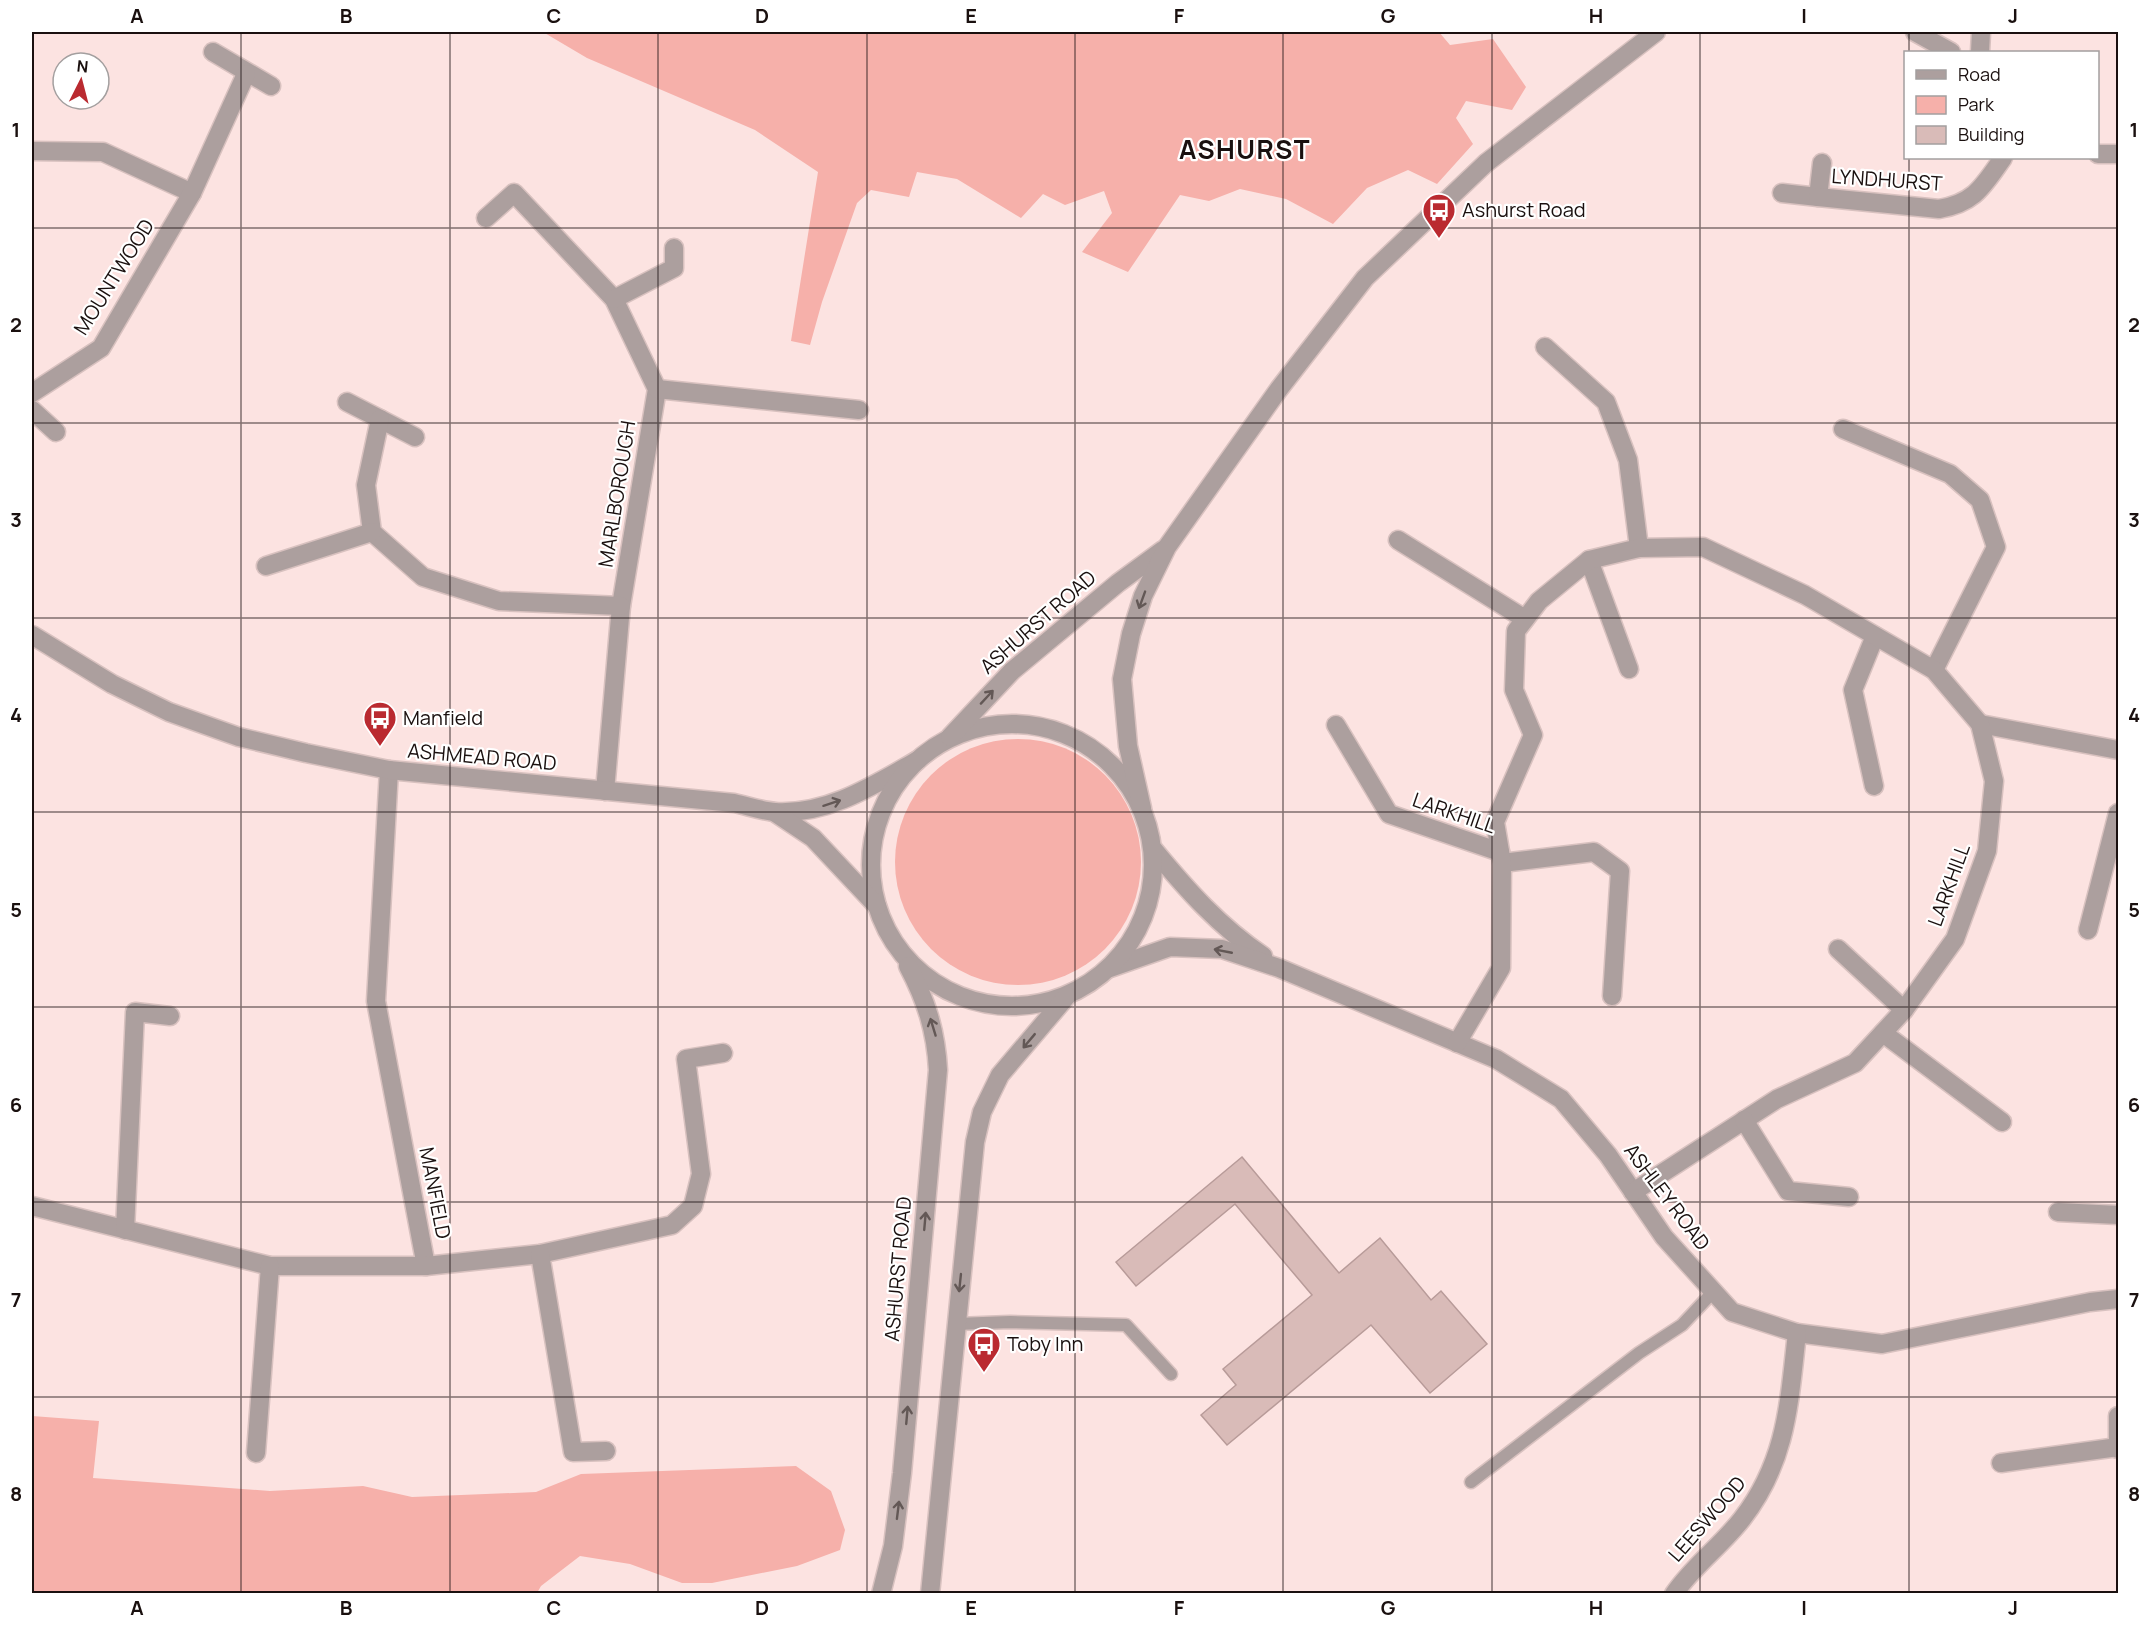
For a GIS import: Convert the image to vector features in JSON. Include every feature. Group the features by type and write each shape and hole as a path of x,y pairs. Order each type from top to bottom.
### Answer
{"street":[{"name":"ASHURST ROAD","path":"1154,850 1128,746 1122,679 1131,634 1143,596 1167,547 1278,389 1365,278 1486,163 1536,121 1656,32"},
{"path":"1915,32 1949,51"},
{"path":"1980,51 1981,32"},
{"path":"213,52 246,74 271,86"},
{"name":"MOUNTWOOD","path":"32,393 101,348 192,193 246,74"},
{"path":"32,151 103,152 192,193"},
{"path":"2099,154 2118,154"},
{"name":"LYNDHURST","path":"1782,193 1939,209 1955,206 1971,199 2001,159"},
{"name":"LYNDHURST","path":"1818,197 1822,164"},
{"path":"486,218 514,193 614,299 657,388 859,410"},
{"path":"614,299 674,268 674,248"},
{"path":"1545,347 1606,402 1628,460 1639,548"},
{"name":"MARLBOROUGH","path":"605,791 621,606 657,388"},
{"path":"347,402 415,437"},
{"path":"32,410 56,432"},
{"path":"380,419 366,485 372,532 423,577 500,601 621,606"},
{"path":"1843,429 1950,474 1980,500 1996,547 1935,670"},
{"path":"266,566 372,532"},
{"path":"1398,540 1525,619"},
{"name":"ASHURST ROAD","path":"947,740 1012,671 1118,583 1167,547"},
{"name":"LARKHILL","path":"1457,1043 1501,968 1501,858 1496,822 1533,735 1514,690 1515,631 1539,601 1589,560 1639,548 1703,547 1805,596 1935,670 1980,724 1994,781 1987,851 1955,939 1904,1010 1855,1064 1777,1099 1633,1192"},
{"path":"1589,560 1629,669"},
{"name":"ASHMEAD ROAD","path":"32,635 58,653 169,712 239,737 389,770 734,803 774,812 807,811 835,803 867,789 918,760"},
{"path":"1874,786 1853,690 1875,636"},
{"path":"1980,724 2118,750"},
{"path":"1143,808 1117,770 1081,741 1070,737 1037,726 991,725 947,740 918,760 892,791 876,827 871,867 877,906 887,931 902,954 935,984 977,1002 1022,1006 1066,996 1089,985 1110,968 1137,934 1152,893 1154,850"},
{"name":"LARKHILL","path":"1336,725 1389,814 1501,858 1594,852 1620,871 1612,996"},
{"name":"MANFIELD","path":"389,770 376,1001 426,1266"},
{"name":"ASHMEAD ROAD","path":"774,812 813,838 877,906"},
{"path":"2088,930 2118,813"},
{"name":"ASHLEY ROAD","path":"1154,850 1230,934 1279,968"},
{"name":"ASHLEY ROAD","path":"1110,968 1170,947 1222,949 1279,968 1496,1059 1561,1099 1608,1155 1664,1237 1732,1312 1797,1333 1882,1344 2090,1302 2118,1299"},
{"path":"1838,949 1904,1010"},
{"name":"ASHURST ROAD","path":"880,1593 893,1546 902,1473 938,1070 937,1038 923,995 902,954"},
{"path":"930,1593 975,1142 982,1112 1000,1075 1066,996"},
{"path":"125,1230 135,1012 171,1016"},
{"path":"1883,1033 2002,1122"},
{"name":"MANFIELD","path":"32,1206 270,1266 426,1266 540,1254 672,1226 693,1206 701,1174 686,1059 723,1053"},
{"path":"1744,1120 1788,1191 1848,1197"},
{"path":"2058,1212 2118,1215"},
{"path":"540,1254 573,1452 606,1451"},
{"path":"256,1453 270,1266"},
{"name":"LEESWOOD","path":"1674,1593 1685,1577 1741,1520 1765,1488 1778,1456 1788,1406 1797,1333"},
{"path":"2001,1463 2118,1448 2118,1416"}],"lane":[{"path":"1472,1482 1639,1353 1682,1325 1713,1292"},
{"path":"956,1324 1010,1322 1126,1326 1171,1374"}],"green space":[{"path":"543,32 1439,32 1450,45 1493,39 1526,87 1512,110 1466,101 1456,118 1473,144 1437,184 1408,170 1367,188 1333,224 1286,199 1240,189 1209,201 1180,195 1128,272 1082,252 1112,213 1104,191 1065,205 1043,194 1021,218 957,179 917,172 909,197 871,190 857,203 822,302 810,345 791,341 818,172 755,130 587,58"},
{"path":"1018,739 1042,741 1065,748 1086,760 1105,775 1120,794 1132,815 1139,838 1141,862 1139,886 1132,909 1120,930 1105,949 1086,964 1065,976 1042,983 1018,985 994,983 971,976 950,964 931,949 916,930 904,909 897,886 895,862 897,838 904,815 916,794 931,775 950,760 971,748 994,741"},
{"path":"32,1416 99,1421 93,1478 270,1491 363,1486 412,1497 536,1492 581,1474 796,1466 831,1491 845,1530 840,1550 797,1566 712,1583 682,1583 630,1564 580,1556 541,1586 537,1593 32,1593"}],"building":[{"path":"1242,1157 1339,1273 1380,1238 1431,1300 1441,1291 1487,1344 1430,1393 1371,1325 1227,1445 1201,1415 1236,1385 1223,1369 1312,1295 1235,1204 1136,1286 1116,1262"}],"place":[{"name":"Ashurst Road","path":"1439,239"},
{"name":"Manfield","path":"380,747"},
{"name":"Toby Inn","path":"984,1373"}],"district":[{"name":"ASHURST","path":"1245,150"}]}
